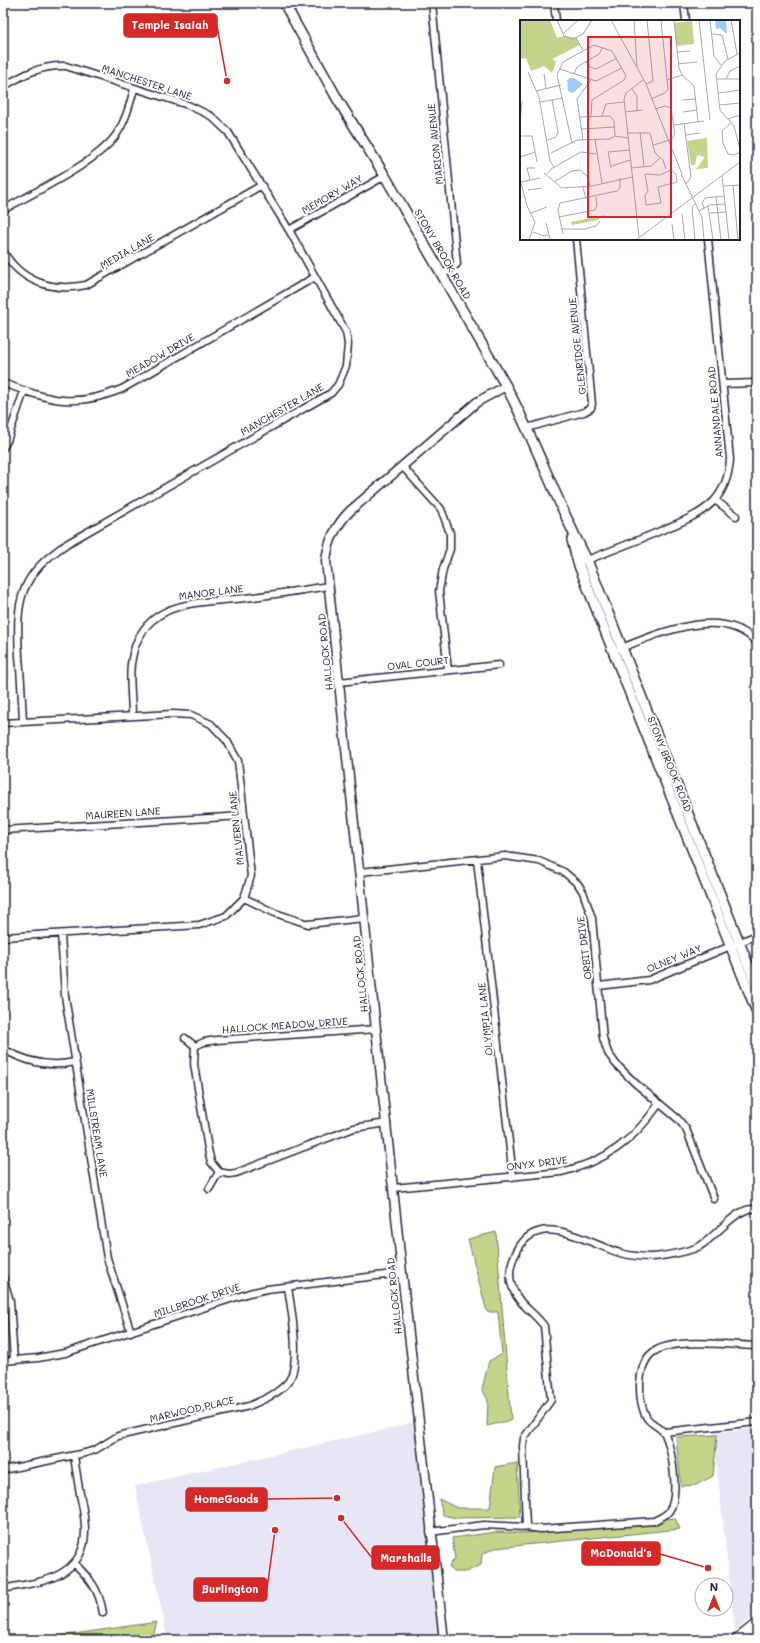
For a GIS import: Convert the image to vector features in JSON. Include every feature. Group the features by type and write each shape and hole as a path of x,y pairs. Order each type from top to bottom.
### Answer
{"highway":[{"path":"737,1640 757,1624"}],"main road":[{"name":"STONY BROOK ROAD","path":"284,3 338,100 385,176 506,386 527,428 583,562 735,945 757,1012"},
{"name":"STONY BROOK ROAD","path":"735,945 757,987"}],"street":[{"name":"MARION AVENUE","path":"432,3 457,264 442,275"},
{"path":"554,3 556,20"},
{"path":"684,3 686,20"},
{"name":"MANCHESTER LANE","path":"3,86 29,71 54,66 66,66 134,89 188,105 220,123 237,144 262,185 346,332 348,355 346,366 338,385 324,396 68,543 41,564 30,578 21,596 18,607 23,721"},
{"path":"3,210 104,150 118,133 134,89"},
{"name":"MEMORY WAY","path":"289,230 385,176"},
{"name":"MEDIA LANE","path":"3,251 12,265 31,280 55,288 86,285 262,185"},
{"name":"GLENRIDGE AVENUE","path":"527,428 584,412 590,408 592,404 576,240"},
{"name":"ANNANDALE ROAD","path":"583,562 691,518 704,510 715,500 725,483 729,472 730,458 708,240"},
{"name":"MEADOW DRIVE","path":"3,383 24,390 73,402 103,397 122,389 315,277"},
{"path":"723,384 757,383"},
{"name":"HALLOCK ROAD","path":"444,1640 430,1532 377,1029 328,586 326,555 331,538 337,527 350,511 477,402 506,386"},
{"path":"3,448 8,441 24,390"},
{"path":"402,466 441,509 450,533 450,549 443,569 439,591 448,670"},
{"path":"715,500 736,516"},
{"name":"MANOR LANE","path":"132,716 131,665 136,646 143,631 166,611 190,603 236,599 328,586"},
{"path":"618,650 671,629 713,624 722,624 741,630 757,643"},
{"name":"OVAL COURT","path":"339,682 499,665"},
{"name":"MALVERN LANE","path":"3,722 173,714 191,715 211,724 228,741 238,761 251,876 244,898 226,916 199,925 3,937"},
{"name":"MAUREEN LANE","path":"3,830 244,816"},
{"name":"ORBIT DRIVE","path":"360,872 505,856 540,861 564,872 578,884 583,892 592,918 603,1038 608,1052 625,1073 659,1104 678,1118 686,1129 714,1199"},
{"name":"OLYMPIA LANE","path":"477,860 513,1177"},
{"path":"244,898 280,916 308,924 364,918"},
{"name":"MILLSTREAM LANE","path":"61,934 63,974 75,1062 107,1258 131,1332"},
{"name":"OLNEY WAY","path":"599,986 649,980 757,935"},
{"name":"HALLOCK MEADOW DRIVE","path":"195,1046 204,1042 217,1040 377,1029"},
{"path":"185,1038 195,1046 194,1064 208,1149 211,1162 218,1172 229,1174 236,1173 354,1128 387,1123"},
{"path":"3,1050 20,1058 39,1064 56,1065 75,1062"},
{"name":"ONYX DRIVE","path":"393,1188 561,1172 596,1161 622,1146 633,1136 659,1104"},
{"path":"210,1189 218,1172"},
{"path":"526,1527 524,1438 551,1400 544,1326 539,1318 519,1300 513,1290 510,1279 511,1267 520,1246 532,1235 546,1230 572,1233 620,1253 638,1256 660,1256 681,1252 700,1246 744,1211 757,1209"},
{"name":"MILLBROOK DRIVE","path":"3,1361 64,1353 249,1293 402,1273"},
{"path":"3,1277 10,1301 14,1360"},
{"name":"MARWOOD PLACE","path":"3,1470 74,1456 95,1450 118,1436 249,1406 274,1394 289,1381 293,1371 294,1350 288,1287"},
{"path":"430,1532 484,1525 526,1527 541,1530 607,1526 654,1521 669,1511 673,1500 674,1487 671,1454 664,1432 647,1418 642,1404 640,1375 643,1365 654,1351 668,1347 690,1344 757,1346"},
{"path":"664,1432 757,1422"},
{"path":"3,1589 54,1577 74,1563 84,1545 86,1533 85,1514 74,1456"},
{"path":"74,1563 94,1585 101,1597 104,1613"}],"shaded area":[{"path":"418,1420 444,1640 168,1640 135,1486 401,1426"},
{"path":"757,1428 757,1613 735,1631 733,1617 734,1577 729,1577 713,1433"}],"green space":[{"path":"496,1232 511,1420 487,1426 488,1400 482,1389 489,1361 502,1354 498,1312 487,1312 468,1239"},
{"path":"717,1435 713,1476 696,1485 681,1486 676,1437"},
{"path":"517,1463 520,1517 456,1518 443,1515 439,1499 457,1508 490,1508 495,1467"},
{"path":"675,1518 680,1529 495,1548 482,1554 481,1565 466,1572 453,1572 449,1566 455,1558 452,1538 496,1532 526,1533"},
{"path":"157,1622 152,1640 35,1640 46,1638"}],"place":[{"name":"Temple Isaiah","path":"227,81"},
{"name":"HomeGoods","path":"337,1498"},
{"name":"Marshalls","path":"341,1518"},
{"name":"Burlington","path":"275,1530"},
{"name":"McDonald's","path":"708,1568"}]}
